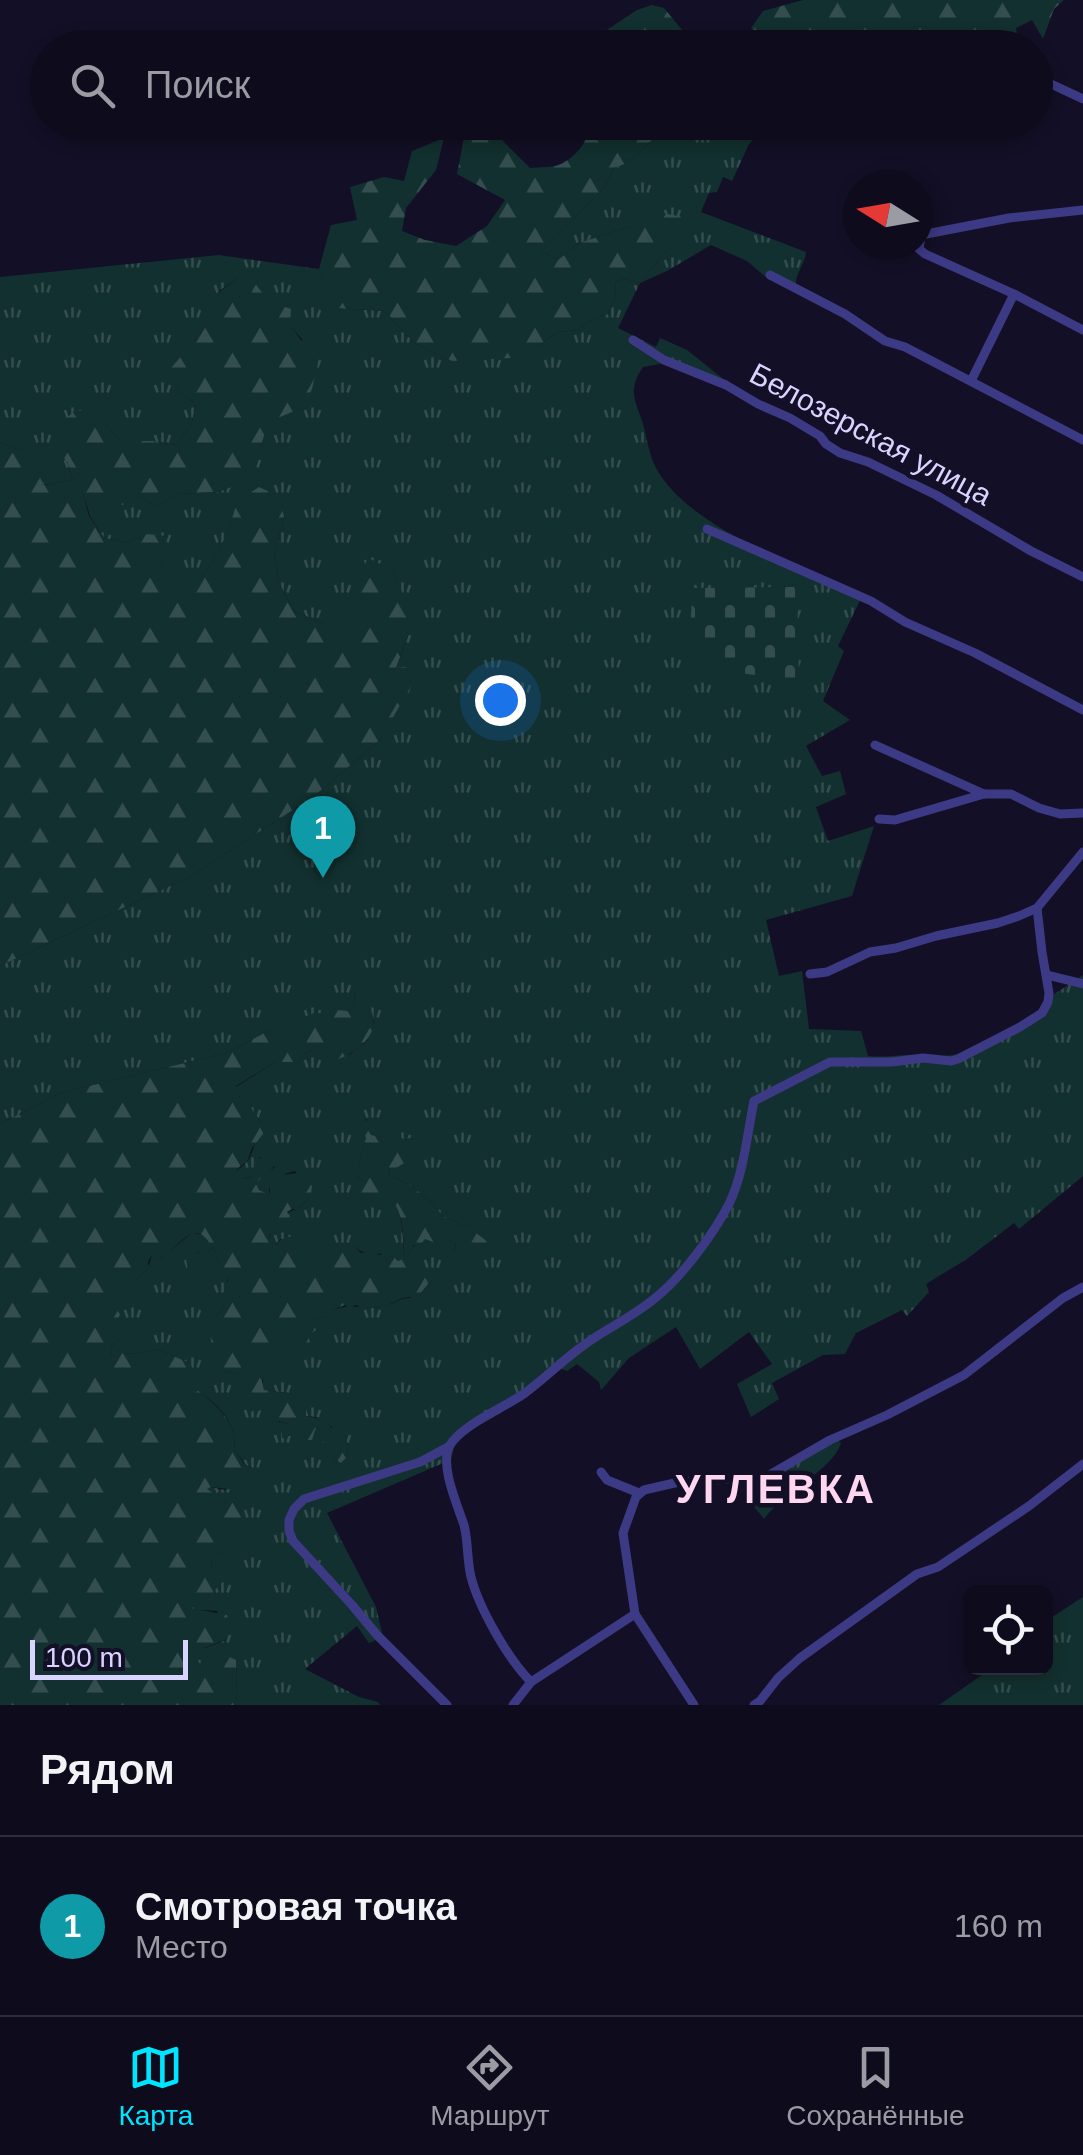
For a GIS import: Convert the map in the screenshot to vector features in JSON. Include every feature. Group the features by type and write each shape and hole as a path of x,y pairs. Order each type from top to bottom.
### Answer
{"street":[{"path":"1053,85 1083,100"},
{"path":"1083,210 930,232 922,236 919,249 1083,330"},
{"path":"770,275 845,314 885,341 906,347 1083,440"},
{"path":"971,381 1014,294"},
{"name":"Белозерская улица","path":"633,340 664,360 726,385 790,418 840,453 868,462 936,496 1083,577"},
{"path":"707,529 871,601 905,622 975,653 1083,710"},
{"path":"874,745 984,794"},
{"path":"878,819 895,820 984,794 1012,794 1060,814 1083,813"},
{"path":"810,974 827,972 870,952 998,923 1037,908 1083,852"},
{"path":"447,1705 303,1555 289,1531 294,1509 304,1499 420,1462 448,1447 461,1432 507,1406 584,1345 655,1298 704,1246 730,1202 754,1101 830,1062 958,1059 1042,1013 1048,1002 1047,975 1037,908"},
{"path":"1047,975 1083,984"},
{"path":"694,1705 635,1614 623,1533 639,1493 679,1482 766,1477 830,1440 964,1376 1064,1298 1083,1288"},
{"path":"448,1447 446,1465 466,1532 471,1578 479,1601 512,1661 531,1682"},
{"path":"754,1705 800,1658 917,1574 938,1568 1030,1506 1083,1464"},
{"path":"601,1472 607,1480 639,1493"},
{"path":"513,1705 531,1682 635,1614"}],"green space":[{"path":"803,0 1064,0 1054,9 1046,30 1038,30 1032,20 1016,30 752,30 763,11"},
{"path":"652,5 664,8 682,30 607,30"},
{"path":"444,140 436,170 406,208 402,231 456,246 487,226 505,200 457,174 463,140 502,140 530,168 556,166 568,160 585,140 652,140 628,163 614,168 604,188 542,251 558,260 579,243 634,225 645,210 683,217 683,240 666,251 640,283 616,281 615,298 608,314 595,317 578,330 558,332 535,348 510,358 452,361 414,343 385,311 334,308 319,269 331,225 357,220 350,187 384,177 404,181 412,151"},
{"path":"652,140 753,140 732,181 723,177 717,192 709,193 701,212 806,252 796,285 768,279 747,261 711,245 640,283 666,251 683,239 634,225 579,243 558,260 542,251 604,188 614,168 628,163"},
{"path":"219,255 319,269 335,308 385,311 414,343 452,361 535,348 558,332 578,330 595,317 608,314 615,298 616,281 640,283 618,328 656,347 660,338 687,350 722,378 717,384 665,363 643,367 634,395 656,468 672,490 720,528 863,594 838,646 844,651 823,701 850,720 806,746 822,776 840,771 846,794 816,807 828,841 874,826 852,896 766,920 779,976 802,971 809,1029 861,1031 868,1056 882,1057 957,1054 1041,1011 1044,1001 1083,975 1083,1176 1019,1229 1014,1223 926,1284 929,1292 907,1316 902,1310 856,1333 845,1354 823,1355 772,1383 779,1399 751,1417 737,1384 772,1364 749,1332 700,1369 676,1327 629,1358 601,1390 599,1382 577,1364 567,1371 559,1368 509,1408 463,1435 455,1444 450,1464 441,1464 327,1513 376,1607 383,1637 369,1643 357,1626 305,1669 380,1705 237,1705 236,1660 202,1668 195,1657 203,1649 226,1640 217,1611 190,1609 211,1571 212,1559 223,1550 227,1503 206,1489 225,1490 252,1468 234,1449 232,1428 224,1415 196,1388 190,1363 157,1349 121,1353 114,1363 110,1360 111,1347 121,1338 121,1332 112,1327 109,1302 148,1269 152,1255 164,1259 192,1233 204,1235 210,1242 194,1254 206,1252 213,1247 220,1264 218,1271 227,1277 226,1299 215,1318 226,1372 239,1374 262,1410 272,1415 271,1422 286,1424 298,1434 322,1428 334,1459 341,1463 347,1457 345,1436 317,1417 306,1416 306,1409 294,1396 264,1390 269,1356 283,1342 308,1335 312,1319 331,1316 332,1310 379,1307 410,1298 417,1275 407,1258 421,1241 449,1240 456,1244 454,1251 480,1235 467,1225 462,1227 442,1216 419,1192 390,1177 389,1169 411,1138 370,1135 366,1129 370,1121 365,1119 366,1138 358,1165 366,1169 357,1179 382,1192 387,1190 393,1199 401,1222 405,1258 398,1261 354,1246 321,1255 281,1239 275,1244 269,1241 279,1220 311,1196 295,1171 284,1174 269,1189 270,1196 259,1190 256,1184 260,1177 275,1167 260,1157 252,1176 232,1189 235,1173 249,1159 262,1124 236,1087 275,1062 298,1062 319,1045 349,1055 367,1041 374,1021 355,989 348,1011 332,1019 272,1029 226,1053 60,1093 0,1124 0,966 191,876 313,797 380,740 417,666 396,669 409,633 404,597 391,569 358,627 337,634 294,611 279,583 274,557 284,516 237,501 218,552 185,593 162,571 161,561 145,534 128,543 104,538 90,516 83,493 102,497 137,495 157,507 177,494 219,492 268,421 304,407 302,339 268,301 239,277 219,291 222,304 173,367 179,391 196,405 191,426 175,445 121,441 102,420 67,461 73,480 43,485 20,450 0,443 0,277"},
{"path":"239,277 252,279 268,301 291,309 290,325 318,363 304,407 268,422 251,479 219,492 177,494 157,507 137,495 123,505 83,493 89,516 104,538 128,543 145,534 167,536 162,570 182,569 186,592 219,551 237,501 259,487 278,496 284,516 274,557 279,583 294,611 337,633 357,627 347,603 368,558 391,569 404,596 411,601 409,633 396,668 418,665 414,681 380,740 313,797 191,876 0,966 0,443 37,461 43,485 73,480 67,461 50,446 56,429 76,409 102,420 121,441 175,445 191,426 196,405 179,391 172,367 221,304 219,292"},
{"path":"797,587 799,681 718,670 689,642 693,588"},
{"path":"355,988 365,999 373,1020 368,1038 360,1046 337,1060 319,1045 298,1062 275,1062 236,1086 262,1124 263,1134 247,1162 235,1172 232,1188 252,1176 257,1162 270,1152 276,1161 256,1184 259,1190 270,1195 270,1182 278,1174 300,1174 312,1186 311,1196 298,1209 287,1212 290,1216 270,1234 269,1241 276,1244 286,1237 305,1239 305,1244 321,1254 345,1243 361,1253 387,1254 398,1261 405,1258 400,1216 386,1191 373,1199 352,1190 365,1170 358,1165 366,1138 363,1131 355,1129 355,1121 370,1120 372,1125 367,1129 371,1135 383,1137 388,1132 404,1140 411,1138 415,1151 404,1163 389,1170 390,1177 419,1192 442,1216 462,1227 467,1225 482,1237 487,1242 483,1253 459,1254 454,1252 456,1244 449,1240 436,1243 425,1239 414,1245 407,1257 420,1258 418,1274 430,1275 418,1296 402,1298 384,1307 345,1305 332,1310 332,1316 313,1319 316,1330 308,1335 310,1342 306,1346 301,1346 299,1336 294,1345 285,1347 281,1343 276,1348 282,1355 277,1362 267,1361 264,1390 294,1396 301,1391 309,1405 306,1416 327,1420 331,1428 344,1422 348,1446 347,1457 341,1463 334,1459 330,1447 322,1444 326,1433 322,1428 315,1430 312,1440 303,1440 298,1434 282,1438 282,1430 288,1424 270,1423 271,1415 262,1410 248,1412 244,1405 251,1396 249,1389 237,1380 239,1374 226,1372 212,1344 215,1318 222,1308 228,1281 227,1277 220,1281 215,1276 220,1264 213,1247 206,1252 205,1270 196,1278 188,1273 186,1258 201,1252 209,1242 204,1236 195,1233 185,1238 171,1250 176,1254 168,1261 152,1255 149,1268 110,1302 120,1314 113,1327 121,1332 121,1338 111,1347 110,1359 114,1363 121,1353 157,1349 190,1363 199,1384 197,1390 224,1415 233,1431 234,1449 245,1465 252,1468 249,1482 236,1490 207,1489 227,1503 243,1503 246,1524 212,1559 211,1570 220,1568 224,1580 208,1598 191,1608 227,1615 231,1630 225,1640 204,1648 204,1653 196,1658 202,1667 213,1656 225,1655 236,1660 237,1705 0,1705 0,1124 60,1093 226,1053 317,1012 332,1019 337,1010 348,1011 354,1002"},
{"path":"838,1440 841,1443 828,1463 764,1519 735,1483 767,1479"},
{"path":"1083,1597 1083,1705 939,1705 982,1675 1053,1675 1053,1616"}],"place":[{"name":"Смотровая точка","path":"323,878"}],"district":[{"name":"УГЛЕВКА","path":"776,1489"}]}
